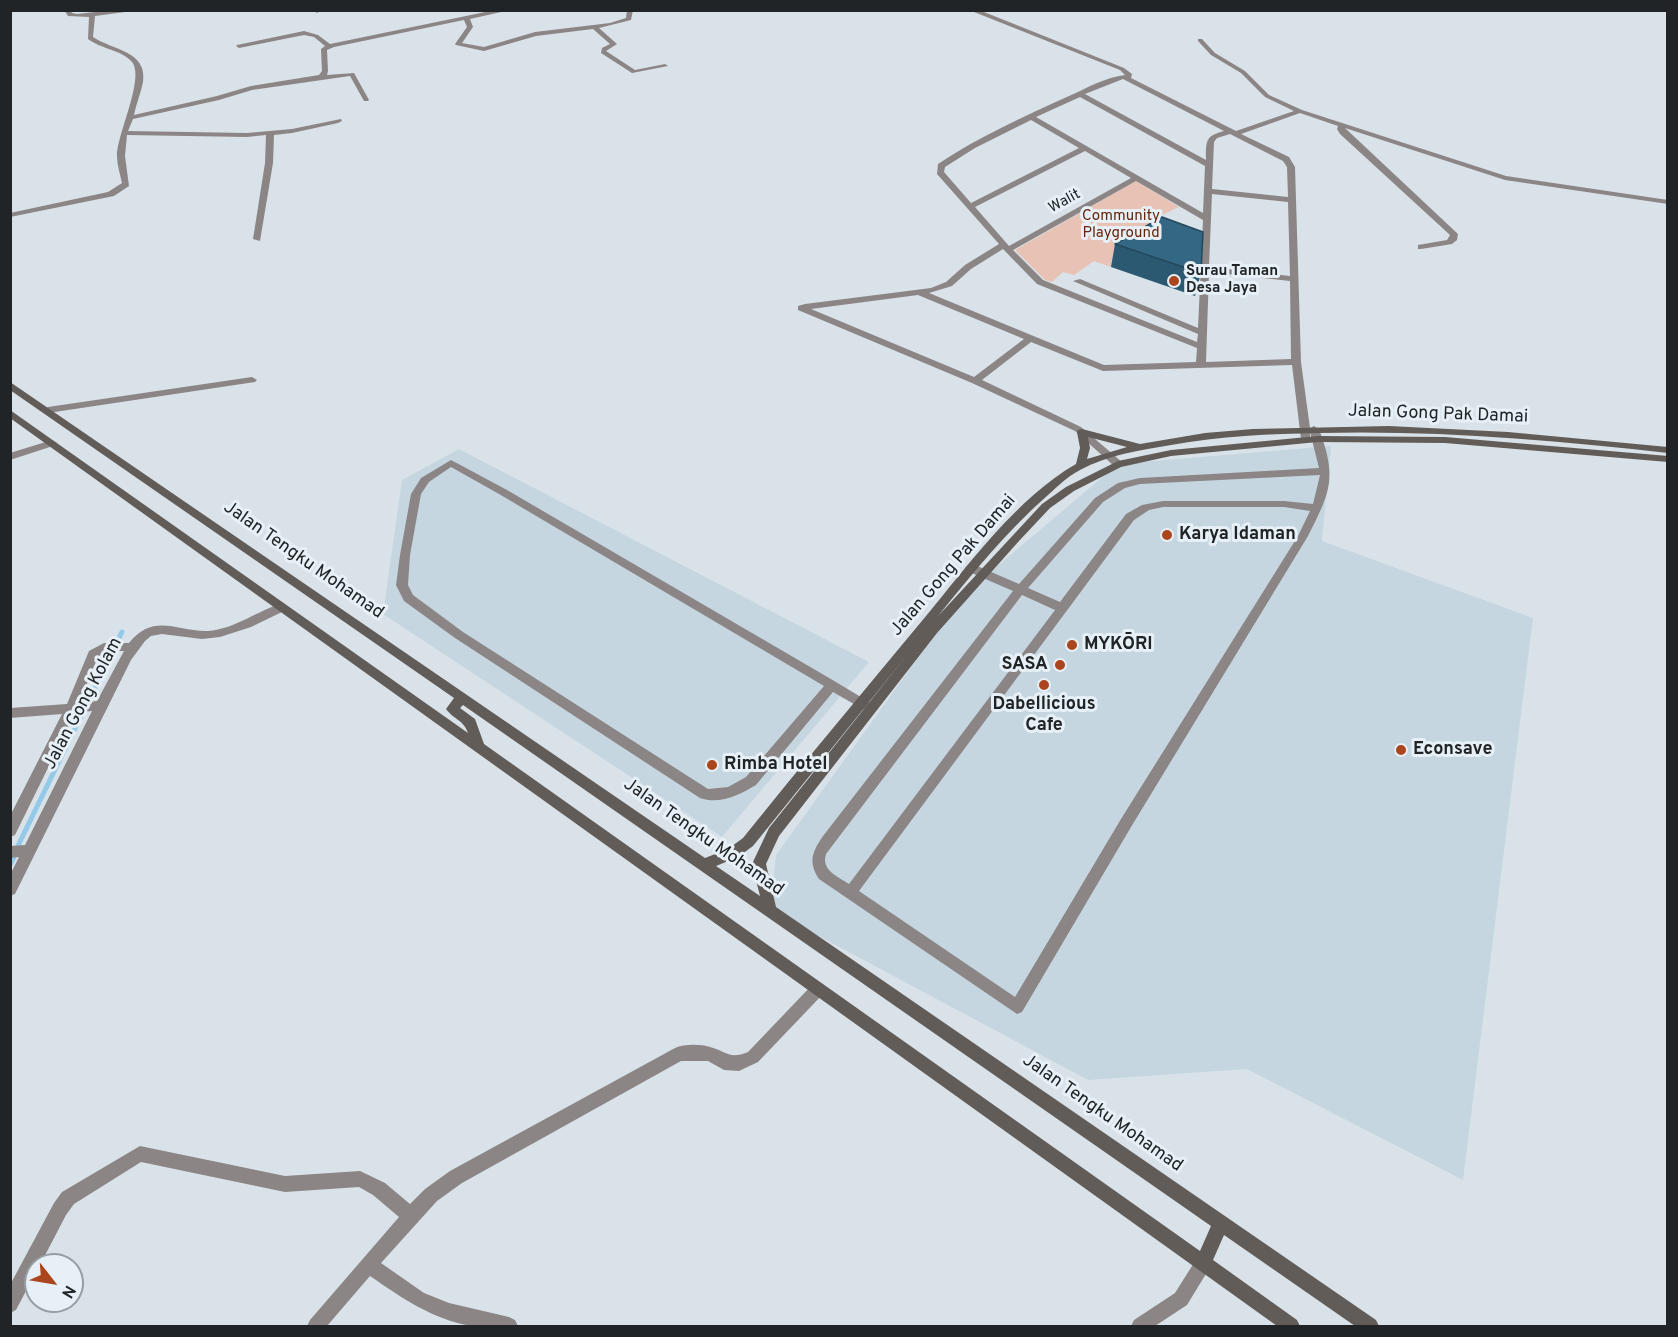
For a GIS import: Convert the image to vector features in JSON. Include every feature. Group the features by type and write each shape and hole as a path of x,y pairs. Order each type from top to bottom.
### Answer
{"main road":[{"name":"Jalan Tengku Mohamad","path":"10,385 1370,1326"},
{"path":"10,413 1291,1326"},
{"name":"Jalan Gong Pak Damai","path":"704,865 733,853 748,842 977,571 1023,512 1067,473 1080,466 1108,454 1186,438 1407,428 1467,431 1668,450"},
{"path":"1080,466 1085,448 1082,432 1141,448"},
{"name":"Jalan Gong Pak Damai","path":"977,571 1046,506 1086,479 1118,464 1171,453 1310,434"},
{"path":"1310,434 1445,440 1668,459"},
{"path":"462,697 452,709 471,722 478,747"},
{"name":"Jalan Gong Pak Damai","path":"770,910 759,864 774,832 865,705"},
{"path":"1203,1264 1221,1222"}],"street":[{"path":"10,11 16,10"},
{"path":"67,10 72,16 92,16 136,10"},
{"path":"322,77 325,72 324,49 329,46 507,10"},
{"path":"466,18 470,27 458,44 490,48 534,34 595,28 622,22 629,19 630,10"},
{"path":"972,10 1122,69 1129,74 1128,78"},
{"path":"10,215 111,194 122,189 126,184 120,156 140,74 137,62 129,55 97,45 90,38 92,16"},
{"path":"595,28 614,44 604,49 603,52 634,72 665,66"},
{"path":"239,46 304,33 316,36 329,46"},
{"path":"1200,40 1213,54 1243,72 1267,96 1300,111 1505,178 1668,202"},
{"path":"130,118 219,98 259,86 352,74 366,100"},
{"path":"1202,347 1053,288 1035,278 969,207 940,172 941,166 1031,117 1114,79 1128,78 1286,159 1291,167 1296,362 1310,434 1326,471 1327,478 1318,508 1303,536 1126,823 1017,1007 824,875 817,866 819,853 1020,590 1099,500 1122,485 1140,481 1326,471"},
{"path":"1080,94 1210,166"},
{"path":"1201,365 1210,142 1214,136 1300,111"},
{"path":"1031,117 1207,219"},
{"path":"124,133 270,134 338,121"},
{"path":"1342,125 1343,132 1454,234 1453,240 1449,242 1420,247"},
{"path":"257,239 270,134"},
{"path":"969,207 1085,148"},
{"name":"Walit","path":"975,381 801,308 921,293 949,284 968,267 1136,178"},
{"path":"1209,191 1292,200"},
{"path":"1205,268 1294,279"},
{"path":"1077,281 1203,333"},
{"path":"921,293 1103,368 1296,362"},
{"path":"1030,338 975,381 1082,432 1118,464"},
{"path":"48,410 252,380"},
{"path":"10,457 52,443"},
{"path":"832,685 752,781 737,790 719,796 705,795 459,635 408,598 402,585 416,494 425,480 451,463 832,685 865,705"},
{"path":"850,893 1130,517 1146,507 1163,504 1284,504 1318,508"},
{"path":"977,571 1062,608"},
{"name":"Jalan Gong Kolam","path":"10,890 98,706 129,647 150,632 161,629 208,635 228,632 282,607"},
{"path":"10,831 74,708 93,654 109,646 129,647"},
{"path":"10,713 98,706"},
{"path":"10,852 28,850"},
{"path":"316,1326 411,1216 431,1195 456,1177 680,1053 709,1054 724,1062 739,1063 753,1057 818,989"},
{"path":"10,1304 68,1198 140,1154 285,1184 360,1179 379,1189 411,1216"},
{"path":"1140,1326 1181,1299 1194,1283 1203,1264"},
{"path":"370,1266 418,1299 438,1308 509,1326"}],"shaded area":[{"path":"1331,446 1322,541 1533,618 1463,1180 1247,1069 1088,1080 770,910 776,855 962,596 1118,464"},
{"path":"459,449 869,662 722,837 383,614 402,480"}],"green space":[{"name":"Community Playground","path":"1136,181 1179,207 1155,218 1197,237 1157,240 1111,267 1094,261 1074,275 1063,272 1052,282 1045,280 1015,250"}],"building":[{"path":"1162,217 1203,232 1201,273 1115,244"}],"waterway":[{"path":"12,858 122,632"},
{"path":"10,863 13,857"}],"place":[{"name":"Surau Taman Desa Jaya","path":"1174,281"},
{"name":"Karya Idaman","path":"1167,535"},
{"name":"MYKŌRI","path":"1072,645"},
{"name":"SASA","path":"1060,665"},
{"name":"Dabellicious Cafe","path":"1044,685"},
{"name":"Econsave","path":"1401,750"},
{"name":"Rimba Hotel","path":"712,765"}]}
